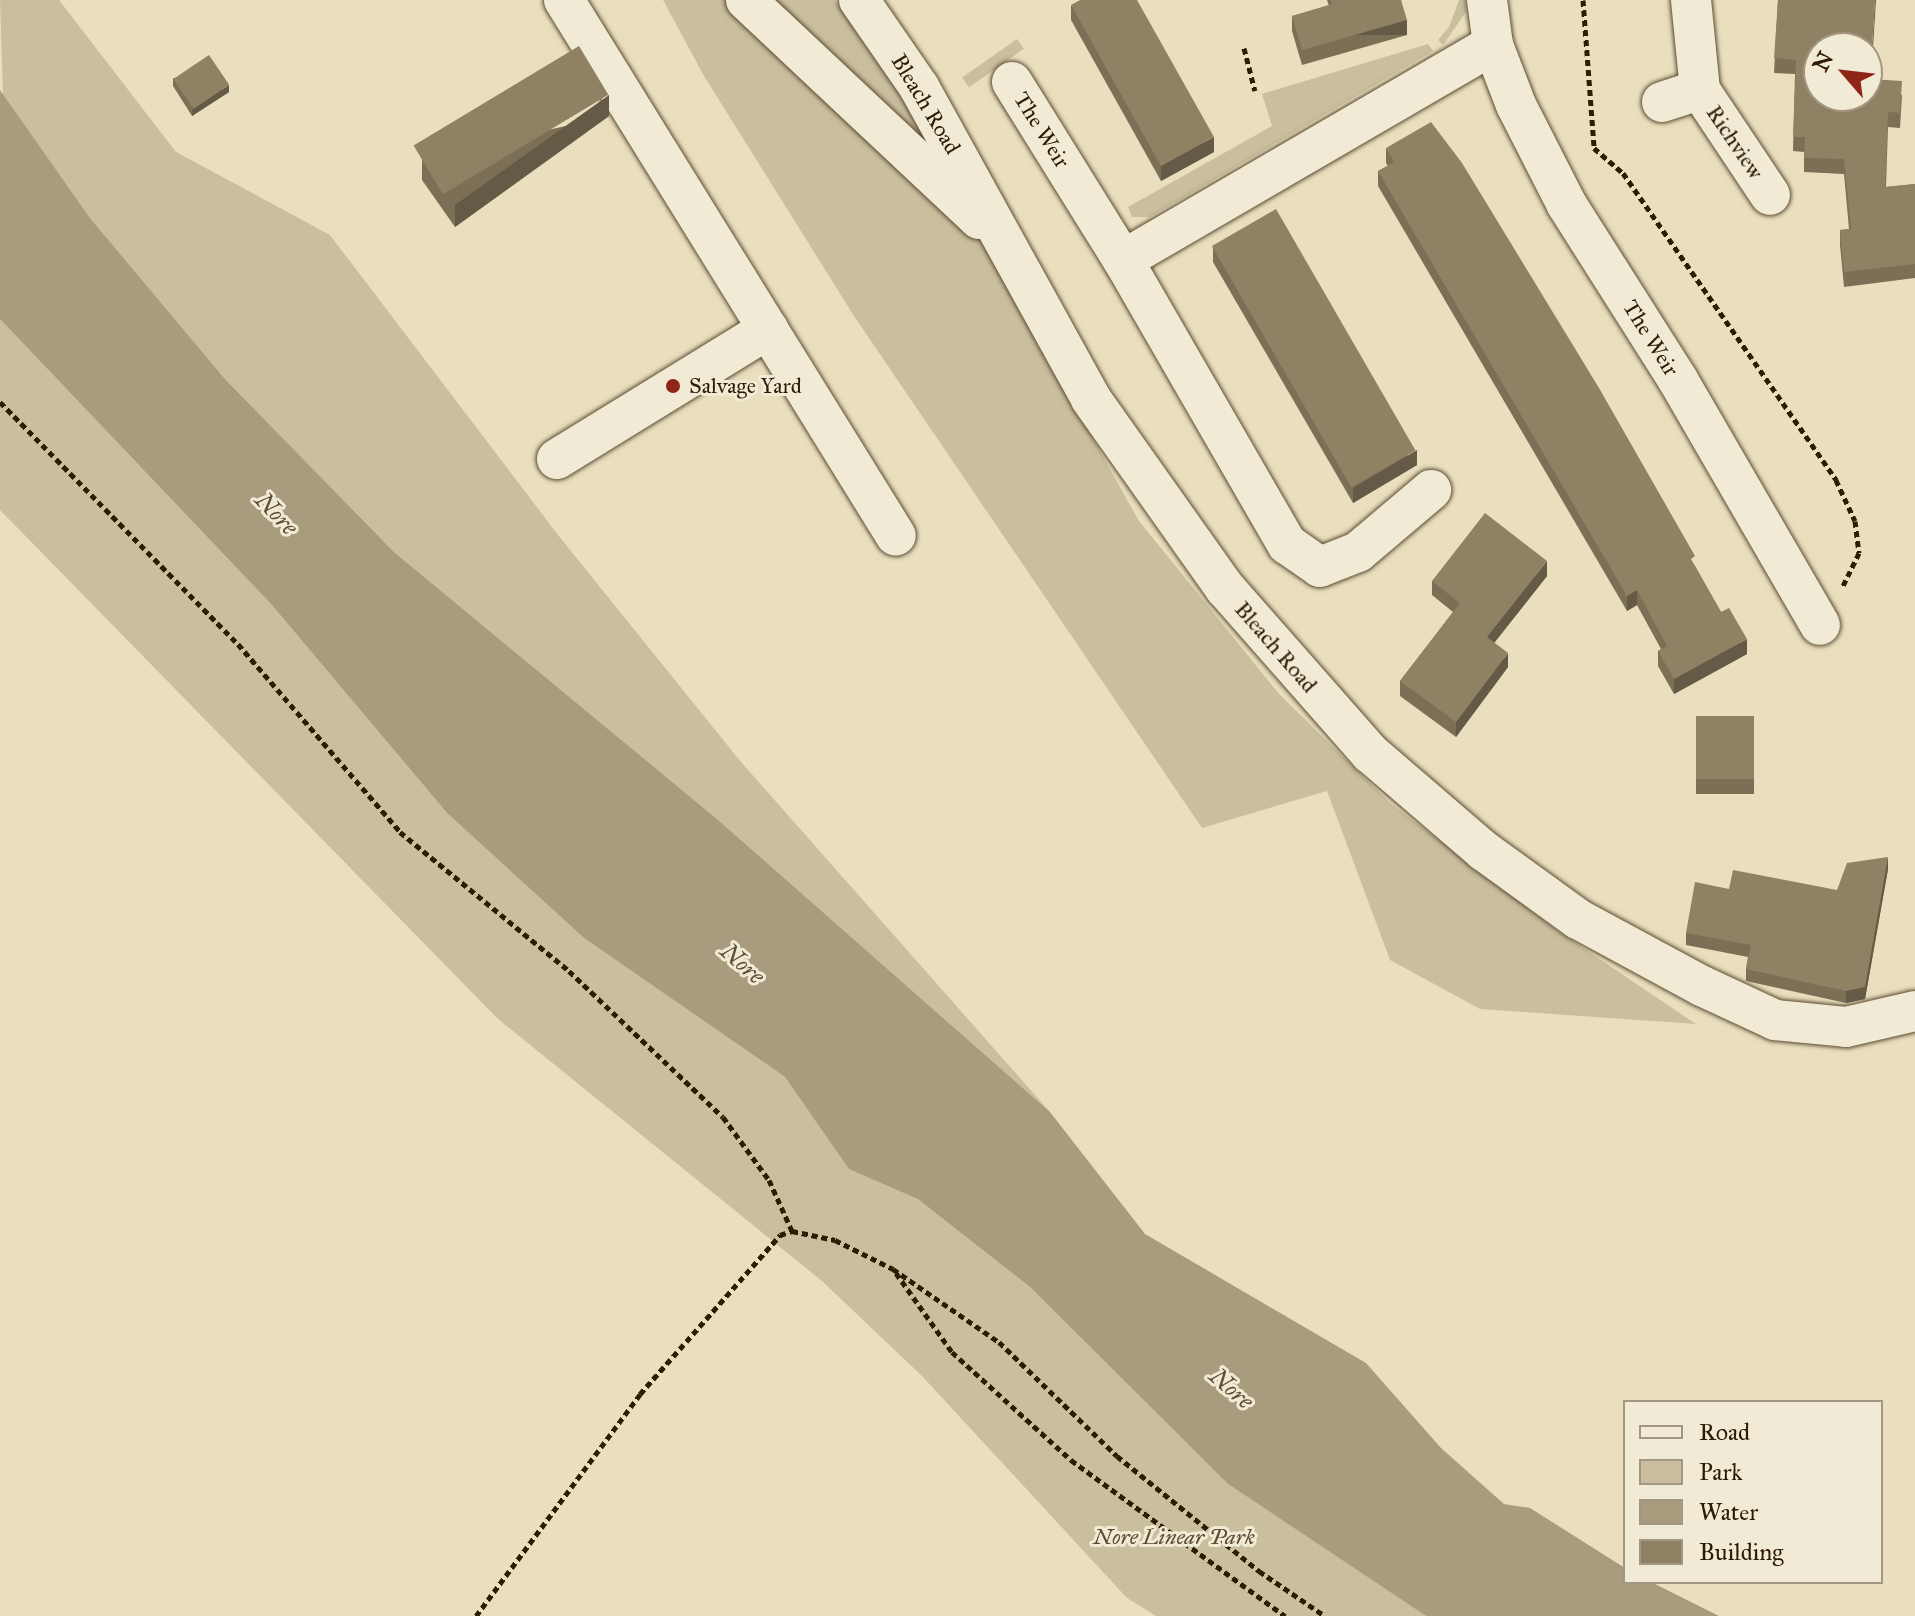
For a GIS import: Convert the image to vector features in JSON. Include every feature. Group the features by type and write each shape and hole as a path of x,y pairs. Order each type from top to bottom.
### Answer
{"street":[{"path":"564,0 896,536"},
{"path":"746,0 1006,244"},
{"name":"Bleach Road","path":"859,0 919,87 1091,399 1225,588 1370,753 1484,851 1578,919 1775,1020 1846,1027 1915,1011"},
{"name":"The Weir","path":"1487,0 1493,45 1516,105 1567,205 1678,380 1820,625"},
{"name":"Richview","path":"1691,0 1700,90 1770,195"},
{"path":"1123,260 1493,45"},
{"name":"The Weir","path":"1012,82 1123,260 1287,544 1320,567 1358,552 1431,490"},
{"name":"Richview","path":"1662,102 1700,90"},
{"path":"557,459 768,329"}],"path":[{"path":"1583,0 1594,148 1623,173 1706,291 1836,480 1855,521 1855,566 1820,625"},
{"path":"1244,48 1255,91"},
{"path":"0,402 238,644 400,832 569,971 723,1117 769,1180 792,1231"},
{"path":"476,1616 640,1394 780,1235 792,1231 835,1240 893,1269 999,1342 1117,1456 1259,1571 1325,1616"},
{"path":"893,1269 952,1352 1071,1460 1285,1616"}],"green space":[{"path":"0,0 59,0 176,152 330,235 558,535 741,762 1050,1112 717,819 394,552 225,379 90,218 3,95"},
{"path":"663,0 835,0 899,92 1139,521 1280,695 1390,803 1558,931 1696,1024 1480,1009 1390,960 1327,791 1202,828 854,316 704,76"},
{"path":"1459,0 1465,0 1466,12 1443,45 1438,40 1449,27"},
{"path":"1017,39 1024,49 969,87 962,77"},
{"path":"1428,44 1433,51 1150,217 1132,217 1128,207 1272,126 1262,94"},
{"name":"Nore Linear Park","path":"0,319 271,604 447,813 584,938 785,1077 849,1168 918,1198 1030,1287 1228,1484 1426,1616 1156,1616 1127,1598 922,1376 822,1281 498,1019 0,510"}],"water":[{"name":"Nore","path":"0,90 90,218 225,379 394,552 717,819 1050,1112 1145,1234 1366,1363 1441,1448 1504,1504 1530,1508 1623,1567 1623,1584 1655,1584 1719,1616 1426,1616 1228,1484 1030,1287 918,1199 849,1169 785,1077 584,938 447,813 271,604 0,319"}],"building":[{"path":"1080,0 1137,0 1214,137 1161,166 1071,5"},
{"path":"1331,0 1401,0 1407,20 1302,50 1292,16 1332,4"},
{"path":"1778,0 1875,0 1873,32 1803,32 1803,112 1883,112 1883,80 1902,81 1900,113 1888,112 1885,187 1915,184 1915,264 1844,272 1840,230 1851,229 1844,159 1804,158 1805,137 1793,137 1796,60 1774,58"},
{"path":"579,46 608,95 443,194 414,145"},
{"path":"209,55 229,85 193,109 173,79"},
{"path":"1431,122 1462,163 1599,388 1695,556 1691,559 1721,612 1729,608 1747,639 1674,679 1658,651 1667,646 1637,590 1627,596 1378,171 1394,162 1386,148"},
{"path":"1276,209 1416,451 1351,488 1212,246"},
{"path":"1485,513 1547,561 1487,637 1508,653 1456,722 1400,681 1460,603 1432,581"},
{"path":"1696,716 1754,716 1754,779 1696,779"},
{"path":"1888,857 1865,987 1846,991 1746,969 1751,945 1686,933 1695,882 1729,889 1733,870 1837,890 1847,863"}],"place":[{"name":"Salvage Yard","path":"673,386"}]}
